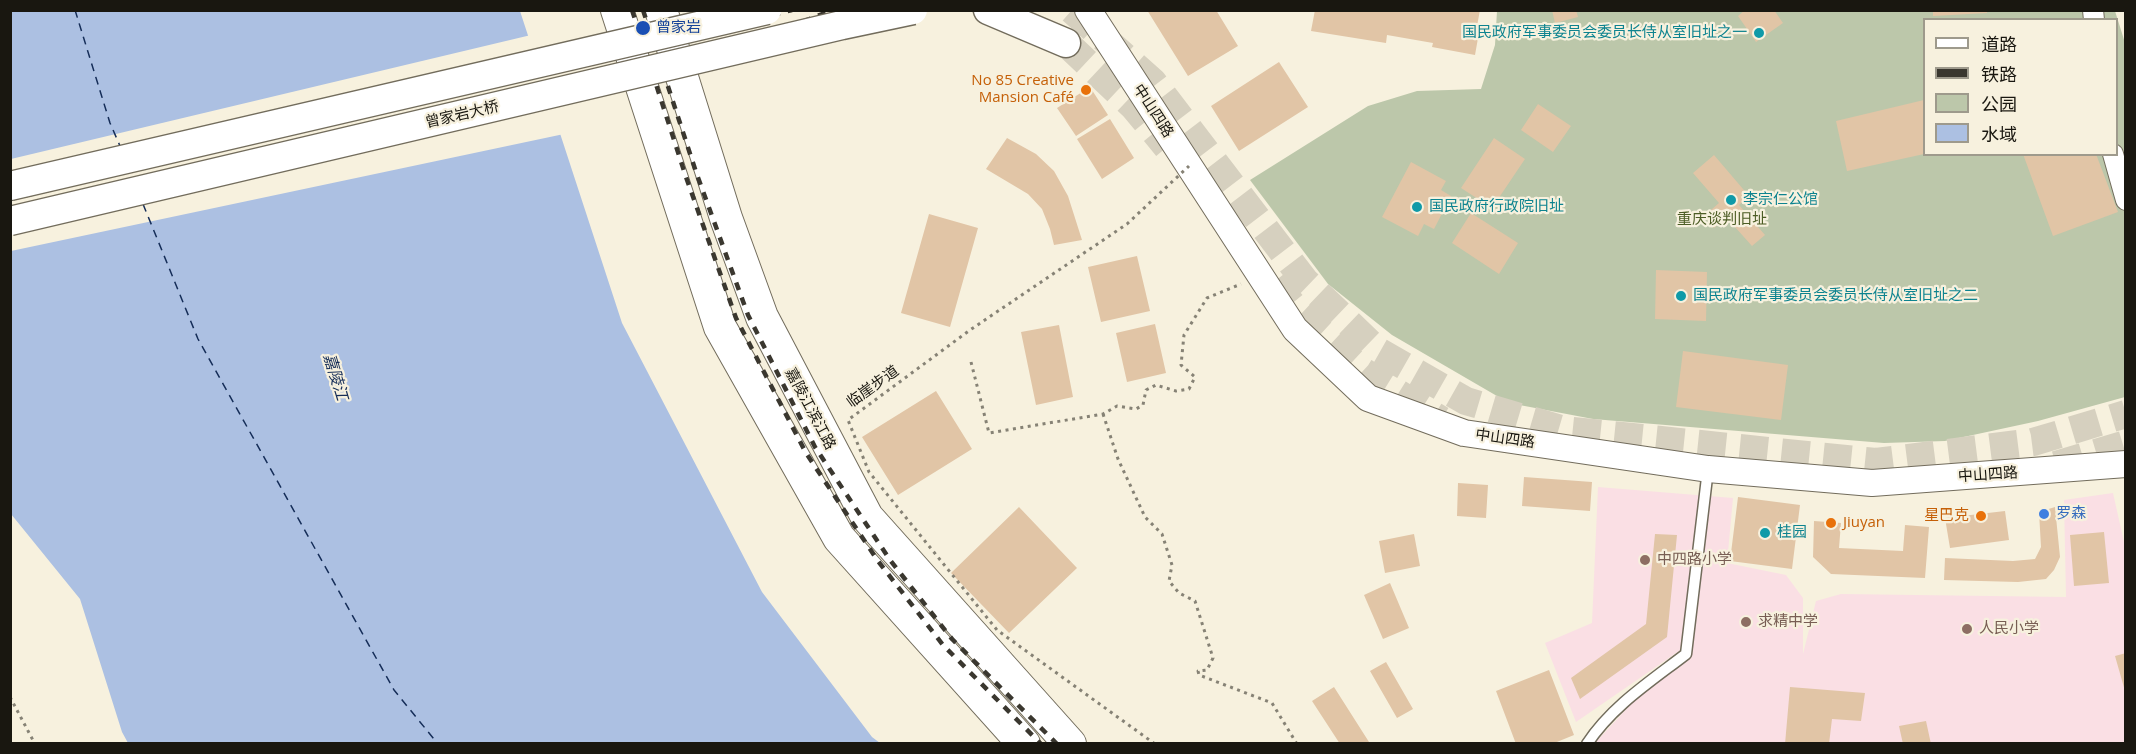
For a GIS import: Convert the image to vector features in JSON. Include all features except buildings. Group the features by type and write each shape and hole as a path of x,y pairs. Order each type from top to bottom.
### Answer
{"main road":[{"path":"618,10 720,327 839,538 1024,744"},
{"name":"嘉陵江滨江路","path":"661,10 726,218 762,317 867,517 1070,744"},
{"path":"10,186 767,10"},
{"name":"曾家岩大桥","path":"10,221 913,10"},
{"path":"988,10 1066,43"}],"street":[{"name":"中山四路","path":"1088,10 1295,329 1368,398 1464,433 1708,469 1872,483 2126,464"},
{"path":"2114,156 2126,200"}],"lane":[{"path":"1587,744 1595,731 1617,708 1686,654 1708,469"}],"path":[{"name":"临崖步道","path":"1155,744 997,630 869,472 848,420 970,330 1127,224 1189,166"},
{"path":"971,362 989,433 1103,414 1117,406 1136,409 1143,405 1146,390 1156,385 1176,391 1189,389 1195,377 1181,365 1184,335 1207,298 1243,283 1257,270"},
{"path":"1103,414 1118,459 1145,517 1162,534 1172,565 1169,581 1179,593 1195,601 1213,658 1207,670 1198,671 1199,675 1272,703 1297,744"},
{"path":"10,697 35,744"}],"shaded area":[{"path":"1598,487 1733,498 1727,563 1786,575 1803,598 1803,654 1816,601 1841,594 2066,597 2064,500 2113,493 2126,551 2125,743 1595,743 1682,649 1576,722 1545,643 1592,623"}],"green space":[{"name":"重庆谈判旧址","path":"1497,11 2115,11 2117,18 1923,18 1923,156 2118,156 2118,21 2126,46 2125,397 2038,421 1945,441 1884,443 1593,419 1509,403 1392,335 1328,284 1250,180 1368,106 1417,91 1481,89 1495,45"}],"water":[{"name":"嘉陵江","path":"10,11 520,11 622,323 762,592 872,737 880,743 128,743 122,732 80,599 11,514"}],"pier":[{"path":"531,35 564,134 11,251 11,159"}],"ferry route":[{"path":"75,10 110,123 120,146"},
{"path":"143,204 198,339 394,690 438,744"}],"tunnel":[{"path":"1072,10 1153,82 1305,281 1378,351 1466,401 1564,430 1876,462 2033,442 2126,414"},
{"path":"1066,43 1134,107 1167,147"},
{"path":"1274,282 1295,308 1364,372 1441,420"},
{"path":"2056,465 2126,444"}],"railway":[{"path":"632,10 686,177 736,318 806,453 878,561 943,645 1041,744"},
{"path":"643,10 696,172 748,315 815,447 890,560 952,639 1057,744"},
{"path":"10,199 682,39 792,10"},
{"path":"10,213 685,52 804,21 833,10"}],"place":[{"name":"曾家岩","path":"643,28"},
{"name":"国民政府军事委员会委员长侍从室旧址之一","path":"1759,33"},
{"name":"No 85 Creative Mansion Café","path":"1086,90"},
{"name":"李宗仁公馆","path":"1731,200"},
{"name":"国民政府行政院旧址","path":"1417,207"},
{"name":"国民政府军事委员会委员长侍从室旧址之二","path":"1681,296"},
{"name":"罗森","path":"2044,514"},
{"name":"星巴克","path":"1981,516"},
{"name":"Jiuyan","path":"1831,523"},
{"name":"桂园","path":"1765,533"},
{"name":"中四路小学","path":"1645,560"},
{"name":"求精中学","path":"1746,622"},
{"name":"人民小学","path":"1967,629"}]}
